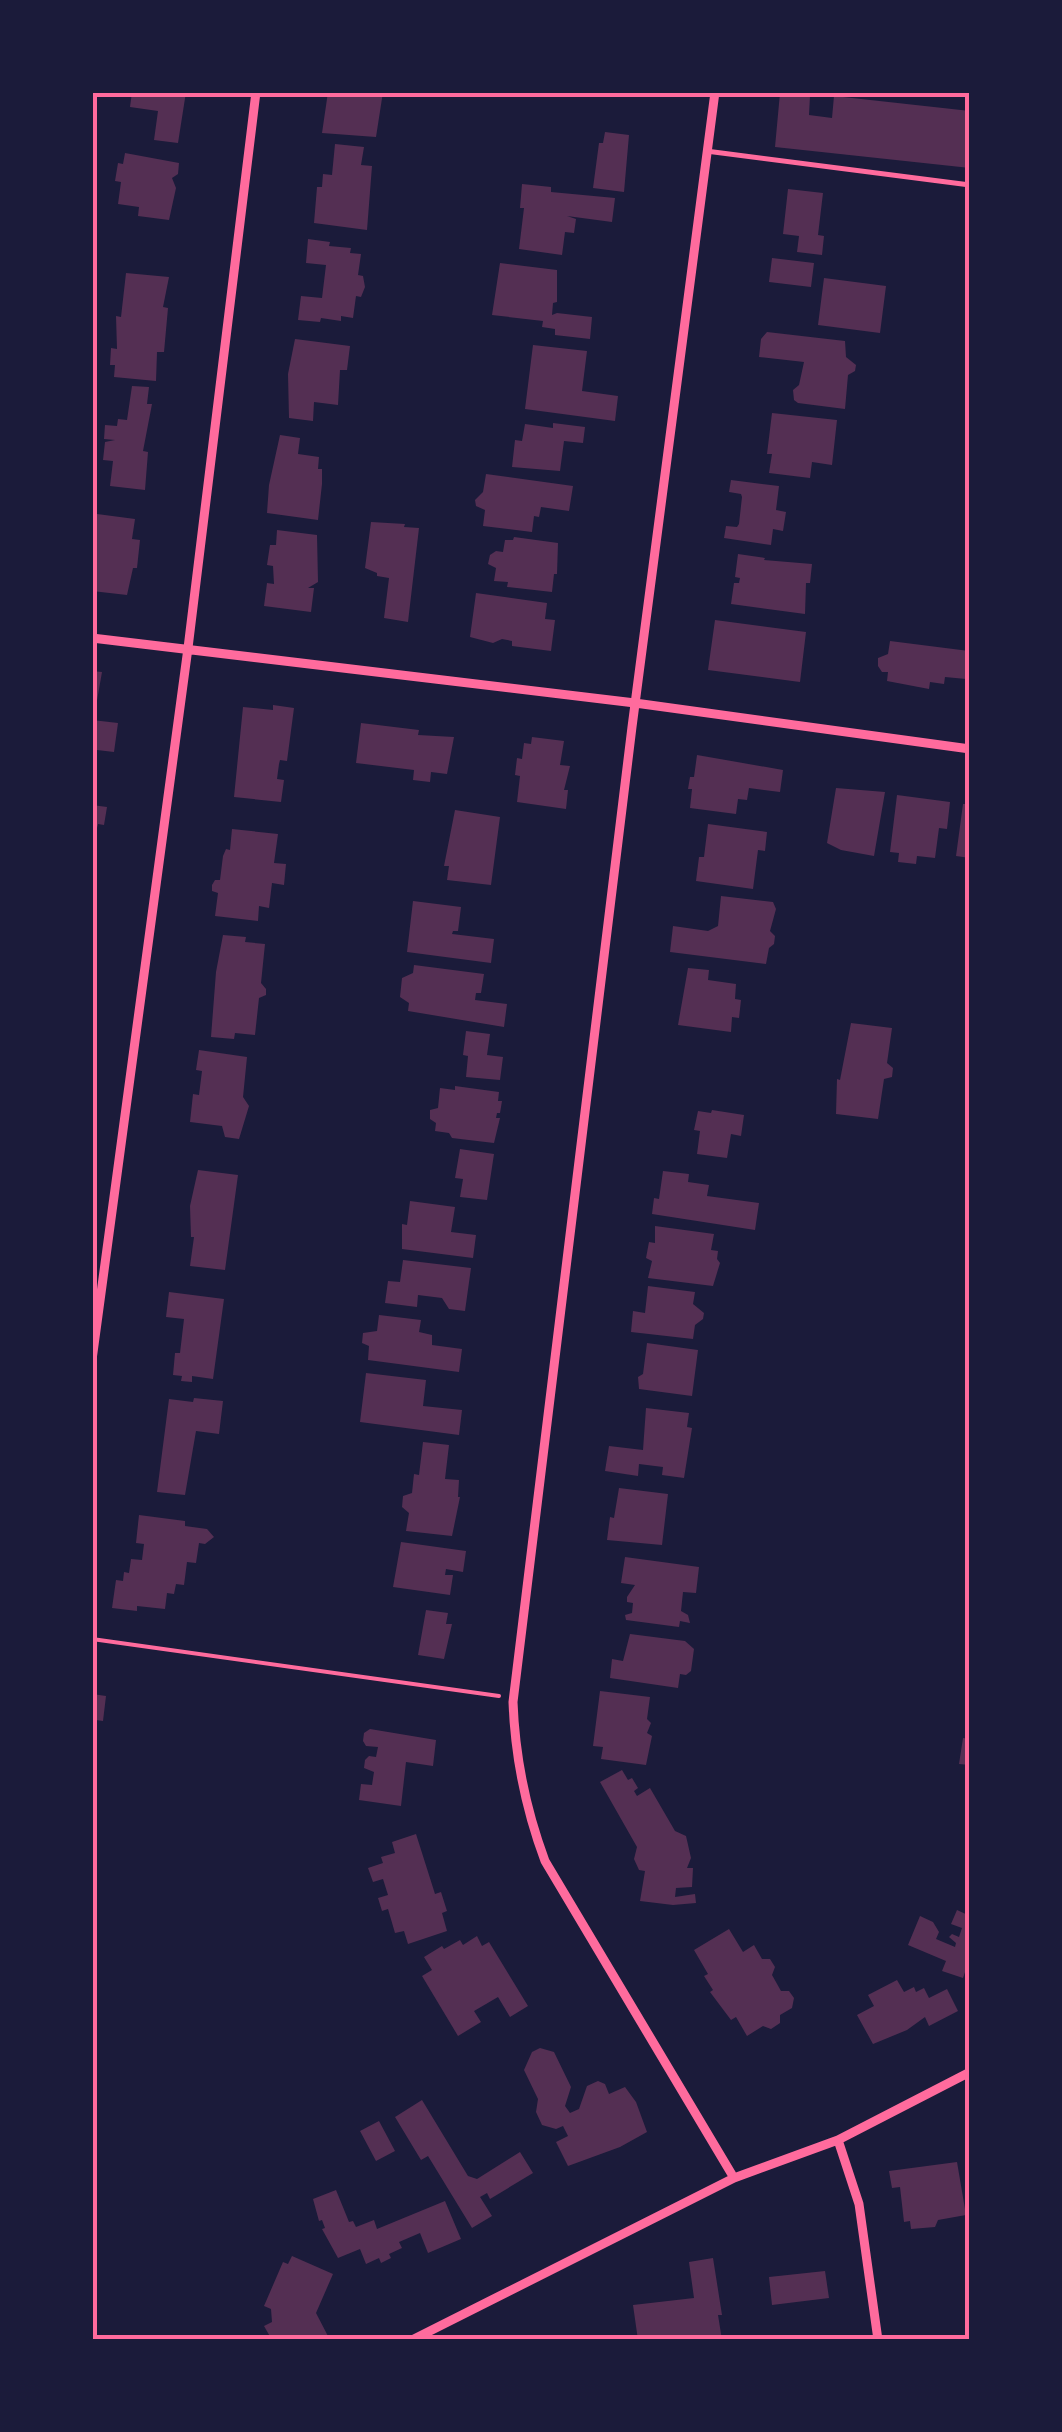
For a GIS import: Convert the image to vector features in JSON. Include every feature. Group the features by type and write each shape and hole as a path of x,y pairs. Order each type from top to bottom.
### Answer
{"street":[{"path":"92,1360 188,648 256,92"},
{"path":"715,92 635,703 516,1678 514,1736 531,1824 551,1874 734,2178"},
{"path":"92,638 635,703 970,749"},
{"path":"412,2340 734,2178 838,2140 970,2072"},
{"path":"838,2140 859,2204 878,2340"}],"lane":[{"path":"706,151 970,185"}],"path":[{"path":"92,1639 499,1696"}],"building":[{"path":"132,92 186,92 178,143 154,140 158,111 130,107"},
{"path":"328,92 383,92 376,137 322,133"},
{"path":"780,93 810,96 809,115 832,118 834,96 970,111 970,168 775,147"},
{"path":"605,132 629,135 624,192 593,188 599,143 603,143"},
{"path":"335,144 364,147 361,165 372,166 367,230 314,223 317,187 322,187 323,174 332,175"},
{"path":"125,153 179,163 178,174 172,178 176,188 169,220 138,216 139,207 118,204 121,182 115,181 118,163 123,164"},
{"path":"522,184 551,187 551,192 615,198 612,222 567,216 576,219 574,233 565,232 562,255 519,249 524,208 520,208"},
{"path":"788,189 823,193 818,235 824,236 822,255 797,252 799,236 783,234"},
{"path":"308,239 330,242 329,246 351,248 350,253 361,254 358,275 363,276 365,287 361,297 356,296 353,318 298,320 301,296 322,298 326,265 306,263"},
{"path":"772,258 814,263 811,287 769,282"},
{"path":"500,263 557,270 557,302 553,303 552,315 592,317 590,339 555,335 555,329 542,327 543,321 492,315"},
{"path":"126,273 169,277 163,307 168,308 164,352 157,352 156,381 114,377 115,365 110,365 111,348 117,349 116,316 121,317"},
{"path":"824,278 886,286 880,333 818,325"},
{"path":"767,332 845,341 846,357 856,365 848,375 845,409 794,400 793,390 799,385 804,362 759,357 761,339"},
{"path":"295,339 350,346 347,370 340,370 338,405 314,402 313,421 289,418 288,374"},
{"path":"533,345 587,351 582,391 618,396 615,421 525,409"},
{"path":"132,386 149,387 147,404 152,404 143,451 148,452 145,490 110,486 113,461 103,460 105,442 115,440 104,439 105,425 117,426 118,419 127,420"},
{"path":"772,413 837,420 832,465 812,462 810,478 769,473"},
{"path":"553,423 585,427 583,443 564,441 560,471 512,467 515,440 522,441 525,424 553,428"},
{"path":"280,435 300,438 298,454 319,457 322,484 318,520 267,513"},
{"path":"486,474 573,486 569,511 541,507 539,517 534,516 532,532 483,526 485,510 476,506 475,500 483,492"},
{"path":"731,480 779,486 776,510 786,512 783,531 773,529 771,545 724,538 726,526 739,524 742,497 729,492"},
{"path":"97,514 135,519 132,539 140,540 137,568 133,568 127,595 92,591 92,530"},
{"path":"371,522 419,528 408,622 384,618 389,578 365,568"},
{"path":"277,530 317,535 318,582 308,588 314,588 311,612 264,606 267,583 274,584 273,566 267,565 270,545 276,545"},
{"path":"514,537 558,543 552,592 507,587 508,582 494,581 496,568 488,564 490,555 503,552 505,540"},
{"path":"738,554 812,564 810,583 806,583 805,614 731,604 734,583 739,583 740,578 735,577"},
{"path":"476,593 547,603 545,619 555,620 551,651 512,646 512,641 502,639 493,643 470,637"},
{"path":"715,620 806,632 800,682 708,670"},
{"path":"890,641 969,651 966,679 945,677 944,684 930,682 929,689 887,681 888,672 882,672 878,658 888,654"},
{"path":"92,671 102,672 95,712 92,712"},
{"path":"273,705 294,708 287,761 280,760 279,764 277,779 284,780 281,802 234,797 243,707 273,710"},
{"path":"92,720 118,723 114,752 97,750 95,764"},
{"path":"361,723 419,730 418,735 454,737 447,774 431,772 430,782 413,780 414,770 356,763"},
{"path":"532,737 564,741 560,765 570,766 564,790 568,790 566,809 517,802 517,758 522,759 524,743 531,744"},
{"path":"697,755 783,770 780,792 749,788 747,800 738,799 736,814 690,808 692,789 688,789"},
{"path":"836,788 885,792 874,856 841,850 827,843"},
{"path":"897,795 950,802 947,829 939,828 935,858 917,856 916,864 898,862 899,853 890,852"},
{"path":"963,804 970,804 970,858 956,856"},
{"path":"92,805 107,807 104,825 98,824 96,832 92,832"},
{"path":"455,810 500,817 491,885 447,880 449,866 444,866"},
{"path":"708,824 767,832 765,851 758,850 753,889 696,881"},
{"path":"232,829 278,834 274,863 286,864 284,885 272,883 269,908 259,906 258,921 215,916 218,893 212,891 212,885 220,880"},
{"path":"721,896 773,902 776,909 770,931 775,936 766,964 670,952 673,926 708,931 718,926"},
{"path":"413,901 461,907 458,931 452,934 494,939 491,963 407,952"},
{"path":"223,935 265,944 261,983 266,995 259,998 255,1035 235,1033 234,1039 211,1037"},
{"path":"414,965 484,974 481,993 476,993 475,1000 507,1004 504,1027 408,1011 409,1003 400,997 402,978 413,973"},
{"path":"688,968 709,970 708,980 736,984 735,999 741,1000 739,1018 732,1017 731,1032 678,1025"},
{"path":"851,1023 892,1028 887,1063 893,1068 892,1077 884,1079 878,1119 836,1114 837,1079 840,1080"},
{"path":"466,1031 490,1034 487,1055 503,1057 500,1080 466,1077"},
{"path":"199,1050 247,1057 243,1097 249,1106 239,1139 225,1137 222,1126 190,1122 193,1094 199,1095 202,1071 196,1070"},
{"path":"455,1086 499,1092 498,1101 502,1101 494,1143 452,1138 449,1133 435,1131 430,1110 438,1108 440,1088 455,1090"},
{"path":"698,1111 744,1115 741,1136 731,1134 727,1158 697,1154 700,1131 694,1130"},
{"path":"460,1149 494,1154 487,1200 460,1197 463,1179 455,1178"},
{"path":"198,1170 238,1175 225,1270 190,1266 194,1237 190,1206"},
{"path":"663,1171 689,1174 688,1182 709,1185 707,1196 759,1203 755,1230 652,1214 654,1198 659,1199"},
{"path":"410,1201 455,1207 451,1232 476,1235 473,1258 402,1249 402,1224 407,1225"},
{"path":"655,1226 714,1234 711,1250 718,1251 720,1263 713,1286 648,1278 652,1261 646,1258 649,1242 655,1243"},
{"path":"403,1260 471,1268 465,1311 449,1309 442,1298 418,1295 417,1307 385,1303 388,1281 400,1282"},
{"path":"648,1286 695,1292 693,1304 704,1313 695,1325 693,1339 631,1332 633,1311 645,1313"},
{"path":"169,1292 224,1299 213,1379 192,1376 192,1382 181,1381 182,1376 173,1375 184,1319 166,1317"},
{"path":"379,1315 421,1320 419,1332 432,1335 432,1345 462,1349 459,1372 368,1360 369,1346 362,1343 363,1333 377,1331"},
{"path":"647,1343 698,1350 692,1396 639,1389 638,1377 643,1374"},
{"path":"366,1373 426,1380 423,1406 462,1410 459,1435 360,1422"},
{"path":"194,1398 223,1401 219,1434 196,1431 185,1495 157,1492 169,1399 193,1402"},
{"path":"646,1408 689,1413 687,1427 692,1428 684,1478 662,1475 663,1467 639,1464 638,1476 605,1471 609,1446 643,1450"},
{"path":"423,1442 449,1445 445,1479 459,1480 460,1497 452,1536 406,1531 409,1513 402,1507 403,1496 412,1493 414,1474 419,1475"},
{"path":"619,1488 668,1494 662,1545 607,1540"},
{"path":"139,1515 185,1521 185,1526 207,1529 214,1537 205,1544 199,1543 196,1563 187,1562 184,1585 176,1584 174,1594 167,1593 165,1609 112,1608 116,1580 123,1581 124,1572 129,1573 131,1559 142,1560 144,1544 136,1543"},
{"path":"401,1542 466,1551 463,1572 446,1569 445,1575 453,1575 450,1595 393,1587"},
{"path":"625,1557 699,1567 696,1593 683,1592 681,1611 688,1615 690,1623 680,1621 679,1627 626,1620 633,1603 627,1602 627,1597 635,1585 621,1583"},
{"path":"426,1610 448,1613 446,1624 452,1624 444,1659 418,1655"},
{"path":"630,1634 685,1641 694,1649 691,1671 680,1674 678,1688 610,1678 612,1659 623,1661"},
{"path":"600,1691 650,1697 647,1719 651,1723 647,1733 652,1736 646,1765 601,1759 603,1747 593,1746"},
{"path":"92,1694 106,1696 103,1721 96,1720 95,1731"},
{"path":"370,1729 436,1740 433,1766 406,1762 401,1806 359,1800 361,1784 372,1785 374,1772 364,1768 365,1760 376,1757 378,1747 366,1746 363,1741 364,1733"},
{"path":"963,1738 970,1739 970,1765 959,1764"},
{"path":"622,1770 638,1788 634,1791 637,1796 650,1788 675,1831 686,1836 691,1858 687,1868 693,1868 692,1887 676,1888 675,1897 695,1894 696,1903 640,1901 645,1871 639,1870 634,1859 637,1847 600,1782"},
{"path":"416,1834 435,1894 441,1892 447,1911 442,1913 447,1931 408,1944 404,1931 395,1933 388,1909 382,1911 378,1898 388,1895 383,1879 373,1882 368,1868 383,1863 381,1857 395,1853 392,1842"},
{"path":"957,1910 970,1916 970,1971 966,1969 963,1978 942,1971 946,1961 908,1945 920,1916 933,1922 939,1932 936,1939 955,1947 949,1937 959,1937 962,1928 951,1924"},
{"path":"729,1929 743,1952 754,1945 762,1959 770,1959 775,1967 772,1975 781,1991 789,1991 794,1998 792,2008 780,2015 780,2023 771,2029 763,2026 747,2036 736,2017 731,2020 710,1992 713,1990 704,1976 708,1974 694,1950"},
{"path":"477,1936 482,1946 489,1942 528,2006 510,2017 498,1997 474,2011 481,2022 458,2036 422,1976 432,1970 424,1957 442,1946 444,1949 460,1940 463,1945"},
{"path":"897,1980 904,1992 924,1988 929,1998 947,1989 958,2011 929,2026 925,2017 907,2030 873,2044 857,2015 874,2006 868,1995"},
{"path":"540,2048 554,2052 571,2087 565,2106 570,2113 579,2109 587,2086 598,2081 605,2084 609,2094 625,2087 636,2102 647,2132 620,2147 568,2166 556,2142 568,2136 563,2126 556,2129 542,2125 536,2112 538,2099 524,2070 532,2052"},
{"path":"422,2100 468,2176 477,2179 520,2152 533,2173 490,2199 487,2193 480,2197 492,2216 472,2228 428,2156 421,2160 395,2117"},
{"path":"379,2121 395,2151 376,2161 360,2131"},
{"path":"957,2162 966,2215 938,2220 935,2227 911,2229 910,2221 904,2222 900,2187 892,2188 889,2171"},
{"path":"336,2190 349,2222 353,2221 356,2227 374,2220 377,2229 445,2201 461,2239 428,2253 420,2233 399,2242 402,2248 381,2263 379,2258 366,2264 360,2249 338,2258 322,2229 325,2228 313,2199"},
{"path":"292,2256 333,2274 316,2313 330,2340 272,2340 264,2326 272,2322 271,2309 264,2306 283,2262 288,2264"},
{"path":"713,2258 722,2340 638,2340 633,2305 694,2298 689,2262"},
{"path":"825,2271 829,2298 772,2305 769,2277"}]}
